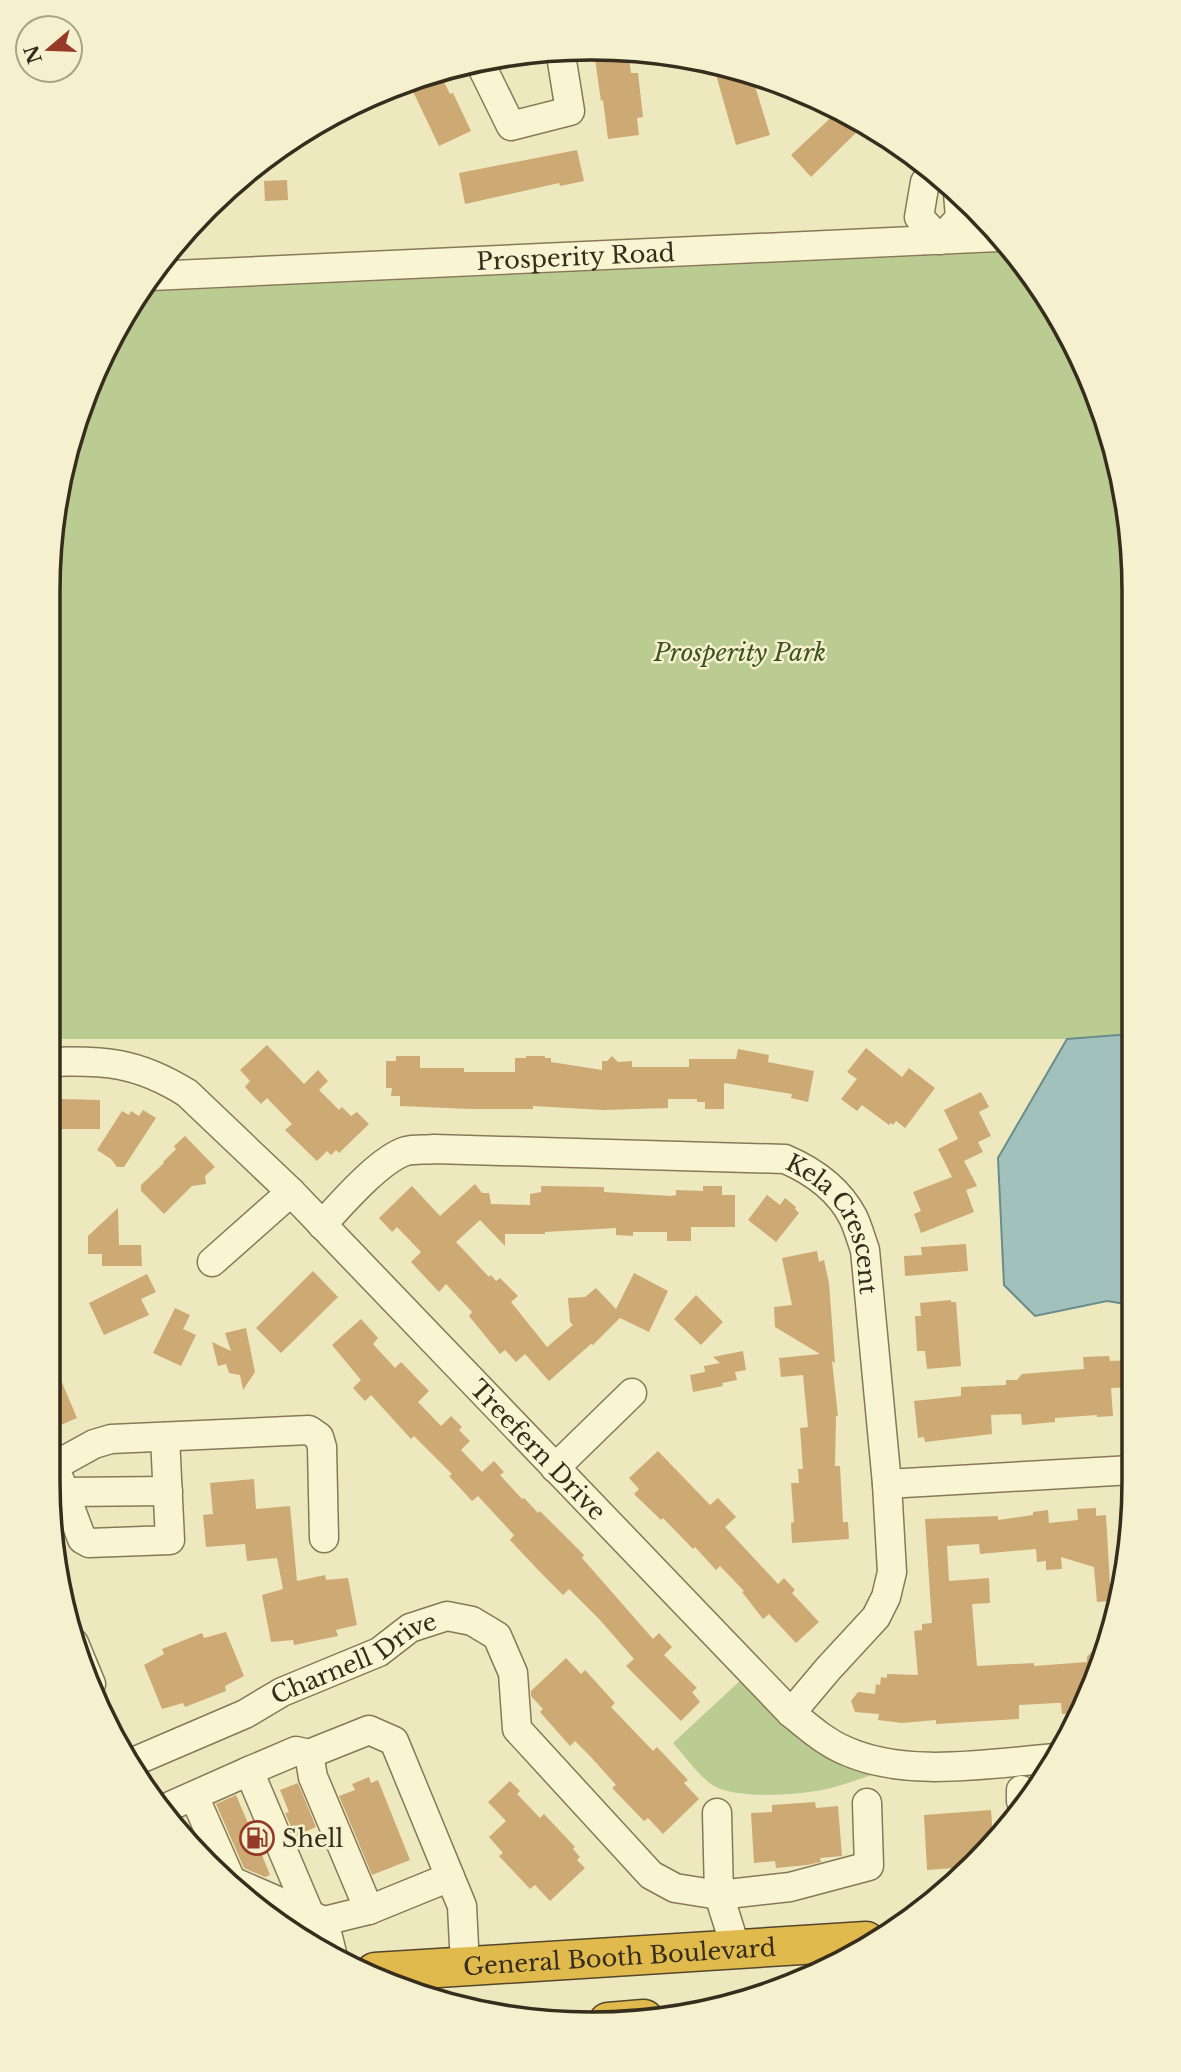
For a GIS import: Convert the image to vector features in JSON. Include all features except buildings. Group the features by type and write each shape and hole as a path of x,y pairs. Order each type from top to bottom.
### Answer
{"highway":[{"name":"General Booth Boulevard","path":"385,1971 855,1942"}],"street":[{"path":"484,71 511,125 570,111 562,61"},
{"path":"927,180 919,217 940,240 960,218 959,209"},
{"name":"Prosperity Road","path":"163,275 988,238"},
{"name":"Treefern Drive","path":"60,1062 122,1064 168,1082 187,1093 291,1192 791,1713 841,1749 868,1760 923,1766 1043,1759"},
{"name":"Kela Crescent","path":"322,1225 347,1197 389,1159 406,1151 434,1149 785,1159 806,1168 830,1186 853,1217 864,1250 887,1484 892,1572 886,1597 876,1617 791,1713"},
{"path":"212,1262 291,1192"},
{"path":"555,1468 632,1393"},
{"path":"60,1462 94,1444 111,1439 309,1430 319,1437 322,1447 324,1538"},
{"path":"60,1484 82,1539 89,1542 170,1540 165,1437"},
{"path":"887,1484 1122,1471"},
{"path":"64,1492 168,1491"},
{"name":"Charnell Drive","path":"138,1759 245,1714 282,1692 379,1651 410,1628 447,1616 472,1621 497,1636 513,1674 517,1730 651,1875 675,1888 719,1895 790,1887 869,1866 867,1804"},
{"path":"170,1806 296,1751 309,1754 369,1730 394,1741 462,1906 465,1966"},
{"path":"309,1754 313,1777 369,1910"},
{"path":"248,1771 327,1942"},
{"path":"194,1796 225,1867"},
{"path":"717,1813 719,1895 736,1949"},
{"path":"249,1889 317,1918 369,1910 450,1877"}],"green space":[{"name":"Prosperity Park","path":"1000,253 1032,295 1067,356 1081,387 1103,453 1117,521 1122,590 1122,1035 1067,1039 60,1039 60,590 64,521 78,453 100,387 114,356 152,291"},
{"path":"743,1678 781,1721 813,1750 838,1763 878,1773 831,1788 789,1794 739,1793 708,1782 673,1743"}],"water":[{"path":"1122,1035 1122,1303 1107,1301 1035,1316 1004,1285 998,1158 1067,1039"}],"place":[{"name":"Shell","path":"257,1838"}]}
